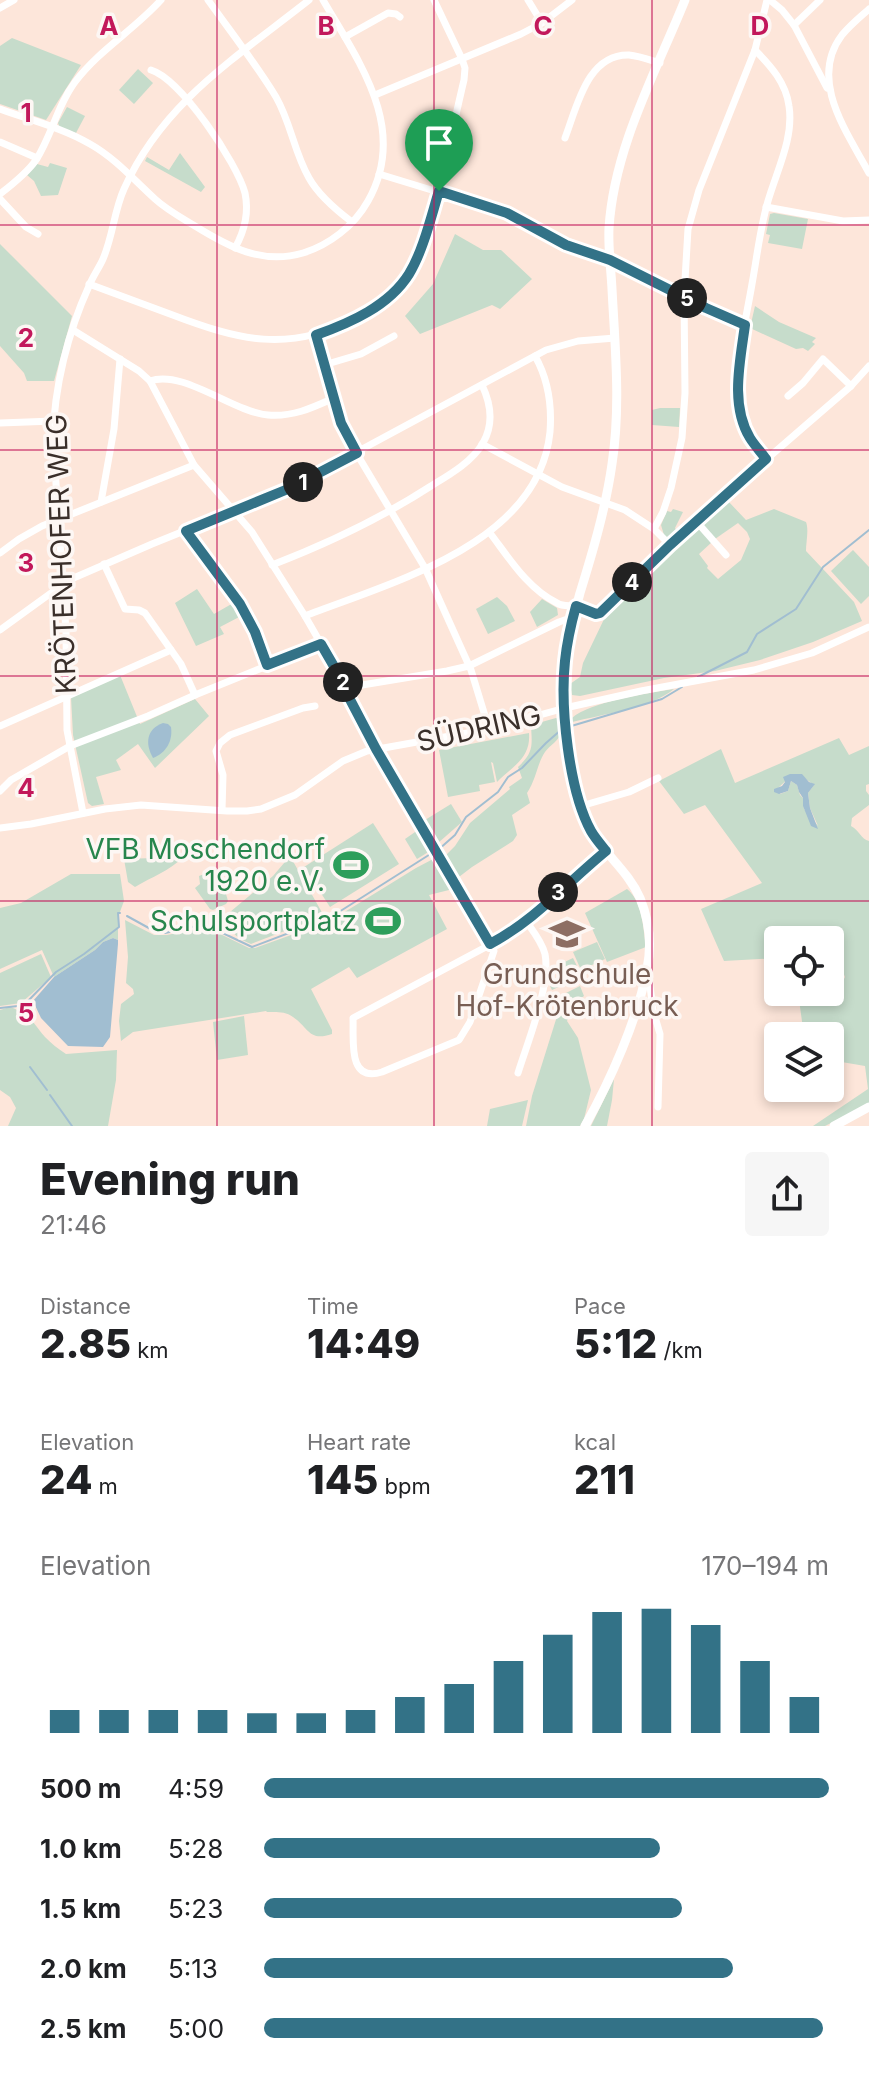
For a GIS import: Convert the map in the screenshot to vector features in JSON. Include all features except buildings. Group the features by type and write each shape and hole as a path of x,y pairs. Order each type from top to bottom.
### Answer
{"main road":[{"path":"585,1126 635,1013 646,974 649,948 646,915 634,885 592,833 581,806 568,741 564,665 613,461 618,407 609,232 611,206 635,120 685,0"},
{"path":"834,1126 869,1107"}],"street":[{"path":"0,8 14,0"},
{"path":"38,234 26,227 0,196 37,158 68,92 87,69 161,0"},
{"path":"208,0 280,106 310,180 352,222"},
{"name":"KRÖTENHOFER WEG","path":"83,813 66,707 64,584 54,421 59,381 73,330 89,284 107,247 118,205 157,132 205,81 309,0"},
{"path":"0,109 90,144 157,201 222,243 265,257 310,251 327,243 352,222 366,205 382,159 383,136 375,95 323,0"},
{"path":"89,284 202,327 230,335 270,340 316,335 362,316 376,306 404,281 416,260 439,191 464,80 462,59 434,0"},
{"path":"528,0 542,23"},
{"path":"375,95 542,23 572,0"},
{"path":"654,529 671,488 682,438 686,249 692,210 755,50 769,0 794,25 869,173"},
{"path":"794,25 820,0"},
{"path":"829,91 831,57 842,35 869,9"},
{"path":"345,37 388,13 400,17"},
{"path":"755,50 779,78 788,98 790,117 789,133 766,207 745,325 738,386 741,416 751,439 766,459"},
{"path":"565,138 590,77 604,62 628,55 660,63"},
{"path":"811,58 821,64 831,57"},
{"path":"151,70 160,73 186,99 230,157 245,194 246,213 235,248"},
{"path":"0,142 37,158"},
{"path":"379,174 507,213 566,245 610,260 745,325"},
{"path":"766,207 843,221 869,220"},
{"path":"73,330 150,381 194,465 252,532 305,616 343,682 376,749 436,851 490,944 494,951 470,1022 459,1040 375,1075 360,1070 356,1064 353,1018 490,944 510,934 606,851"},
{"path":"316,335 341,423 425,568 469,666 489,729"},
{"path":"324,365 361,354 394,336"},
{"path":"0,630 64,584 104,564 288,489 535,356 568,343 615,338"},
{"path":"305,616 453,554 490,533 521,502 539,474 549,440 551,413 544,376 535,356"},
{"path":"101,502 114,429 120,359"},
{"path":"788,396 823,359 851,386"},
{"path":"490,533 535,588 575,612 600,613 696,521 851,386 869,366"},
{"path":"150,381 162,378 180,382 264,415 293,414 334,398"},
{"path":"272,565 333,541 391,510 467,461 482,444 489,426 490,413 482,385"},
{"path":"0,423 54,421"},
{"path":"482,444 562,487 625,510 654,529 670,545"},
{"path":"0,553 29,533 58,519 194,465"},
{"path":"696,521 726,555"},
{"path":"186,531 240,604 267,665"},
{"path":"104,564 125,609 145,613 181,664 195,695"},
{"path":"344,688 469,666 575,612"},
{"name":"SÜDRING","path":"0,828 141,805 247,811 283,801 345,760 376,749 489,729 565,708 783,663 869,627"},
{"path":"0,791 11,780 70,746 321,644"},
{"path":"0,726 171,650"},
{"path":"222,810 223,775 216,751 222,740 315,706"},
{"path":"581,806 629,792 658,778"},
{"path":"518,1073 547,969 542,947 526,921"},
{"path":"646,974 660,1034 658,1107"}],"green space":[{"path":"12,38 81,65 46,120 0,104 0,46"},
{"path":"138,69 153,83 134,104 119,90"},
{"path":"67,107 85,116 76,133 60,128 58,123"},
{"path":"180,153 205,187 201,192 145,161 147,157 169,170"},
{"path":"50,163 67,168 58,195 41,196 34,181 27,175 37,164 48,167"},
{"path":"770,214 808,219 802,249 768,243 770,235 766,234"},
{"path":"455,234 483,250 501,250 532,279 500,309 492,305 420,334 405,316 433,284"},
{"path":"0,244 72,316 54,381 27,381 24,373 0,346"},
{"path":"755,306 779,322 816,338 812,342 815,344 808,351 796,349 750,328"},
{"path":"680,408 679,427 652,425 652,410"},
{"path":"728,501 746,520 774,509 806,522 806,551 854,602 862,621 760,660 715,671 572,695 570,684 580,677 583,663 606,615 603,611 695,525 712,542 699,554 718,579 741,560 750,539 738,523 715,539 700,523"},
{"path":"667,511 683,512 675,528 678,533 669,539 661,525"},
{"path":"853,550 869,567 869,596 861,604 831,571"},
{"path":"197,589 214,614 235,602 243,615 220,627 224,634 196,646 175,603"},
{"path":"497,597 507,606 515,621 488,634 476,609"},
{"path":"542,599 557,608 558,615 537,627 530,612"},
{"path":"120,675 140,724 195,699 209,716 155,768 138,744 116,760 121,770 96,777 104,804 92,806 88,803 73,735 71,697"},
{"path":"674,689 640,706 572,722 572,718 580,712 592,707"},
{"path":"556,718 559,720 560,735 540,762 527,793 530,803 512,815 517,835 513,841 455,880 443,858 470,823 522,778 518,767 531,748 531,725"},
{"path":"529,733 524,755 497,782 491,762 495,782 479,785 480,791 448,797 439,750"},
{"path":"839,738 849,755 869,746 869,784 866,791 869,805 852,818 851,826 869,841 869,1104 825,1126 813,1126 868,1089 865,1066 844,1062 844,1022 802,1022 800,1006 844,1006 844,926 764,926 764,959 724,961 701,909 762,883 705,805 684,814 659,781 721,749 735,783","holes":["799,774 814,785 808,793 810,808 818,826 804,809 797,785 791,781 788,791 780,794 778,788 792,775"]},
{"path":"451,804 462,822 438,843 425,820"},
{"name":"VFB Moschendorf 1920 e.V.","path":"373,823 399,864 330,907 304,867"},
{"path":"418,830 430,851 417,859 405,839"},
{"path":"290,856 324,916 251,944 242,940 229,925 230,912 273,876"},
{"path":"183,857 135,887 128,882 124,859"},
{"path":"435,858 453,889 429,895 447,929 357,978 349,967 311,989 332,1034 314,1035 290,1015 266,1011 133,1032 121,1041 121,1004 134,994 126,983 128,957 125,920 154,935 201,928 255,948 330,921"},
{"path":"217,869 228,901 213,910 195,888 200,884 199,876"},
{"path":"71,874 120,874 124,901 118,917 118,940 113,938 103,942 54,977 42,950 0,969 0,908 21,903"},
{"path":"627,889 639,908 646,947 607,962 585,913"},
{"path":"597,942 605,959 581,970 573,952"},
{"path":"41,954 51,977 21,1003 0,1006 0,973"},
{"path":"573,958 580,972 596,965 598,969 552,990 550,986 560,981 554,967"},
{"path":"580,986 584,996 575,1002 567,1021 578,1038 591,1090 584,1119 580,1126 526,1126 532,1096 564,994"},
{"path":"10,1007 27,1016 45,1037 66,1054 117,1050 116,1080 108,1126 8,1126 16,1108 10,1097 0,1090 0,1010"},
{"path":"244,1016 248,1055 217,1060 213,1022"},
{"path":"614,1079 607,1126 591,1126"},
{"path":"528,1100 522,1126 487,1126 490,1109"}],"water":[{"path":"163,723 171,727 170,742 162,753 153,758 149,747 150,733"},
{"path":"802,774 815,784 808,793 818,829 811,826 797,785 791,781 788,791 774,792 785,782 783,777"},
{"path":"113,938 118,940 118,944 110,1037 103,1047 68,1046 41,1018 33,1001 54,977"}],"waterway":[{"path":"698,677 747,652 757,634 796,609 823,567 869,530"},
{"path":"568,727 662,699 682,687"},
{"path":"438,850 455,835 466,817 498,792 508,777 522,768 562,729"},
{"path":"127,916 156,932 201,925 210,927 252,947 331,917 432,853"},
{"path":"0,1008 27,1002 56,972 119,927 120,913"},
{"path":"30,1067 47,1090"},
{"path":"50,1095 72,1126"}],"place":[{"name":"VFB Moschendorf 1920 e.V.","path":"351,865"},
{"name":"Schulsportplatz","path":"383,921"},
{"name":"Grundschule Hof-Krötenbruck","path":"567,934"}],"route":[{"path":"439,191 507,213 566,245 610,260 745,325 738,386 741,416 751,439 766,459 600,613 576,606 564,665 568,741 574,782 585,817 592,833 606,851 510,934 490,944 376,749 321,644 267,665 240,604 186,531 288,489 357,453 341,423 316,335 362,316 404,281 416,260 439,191"}]}
